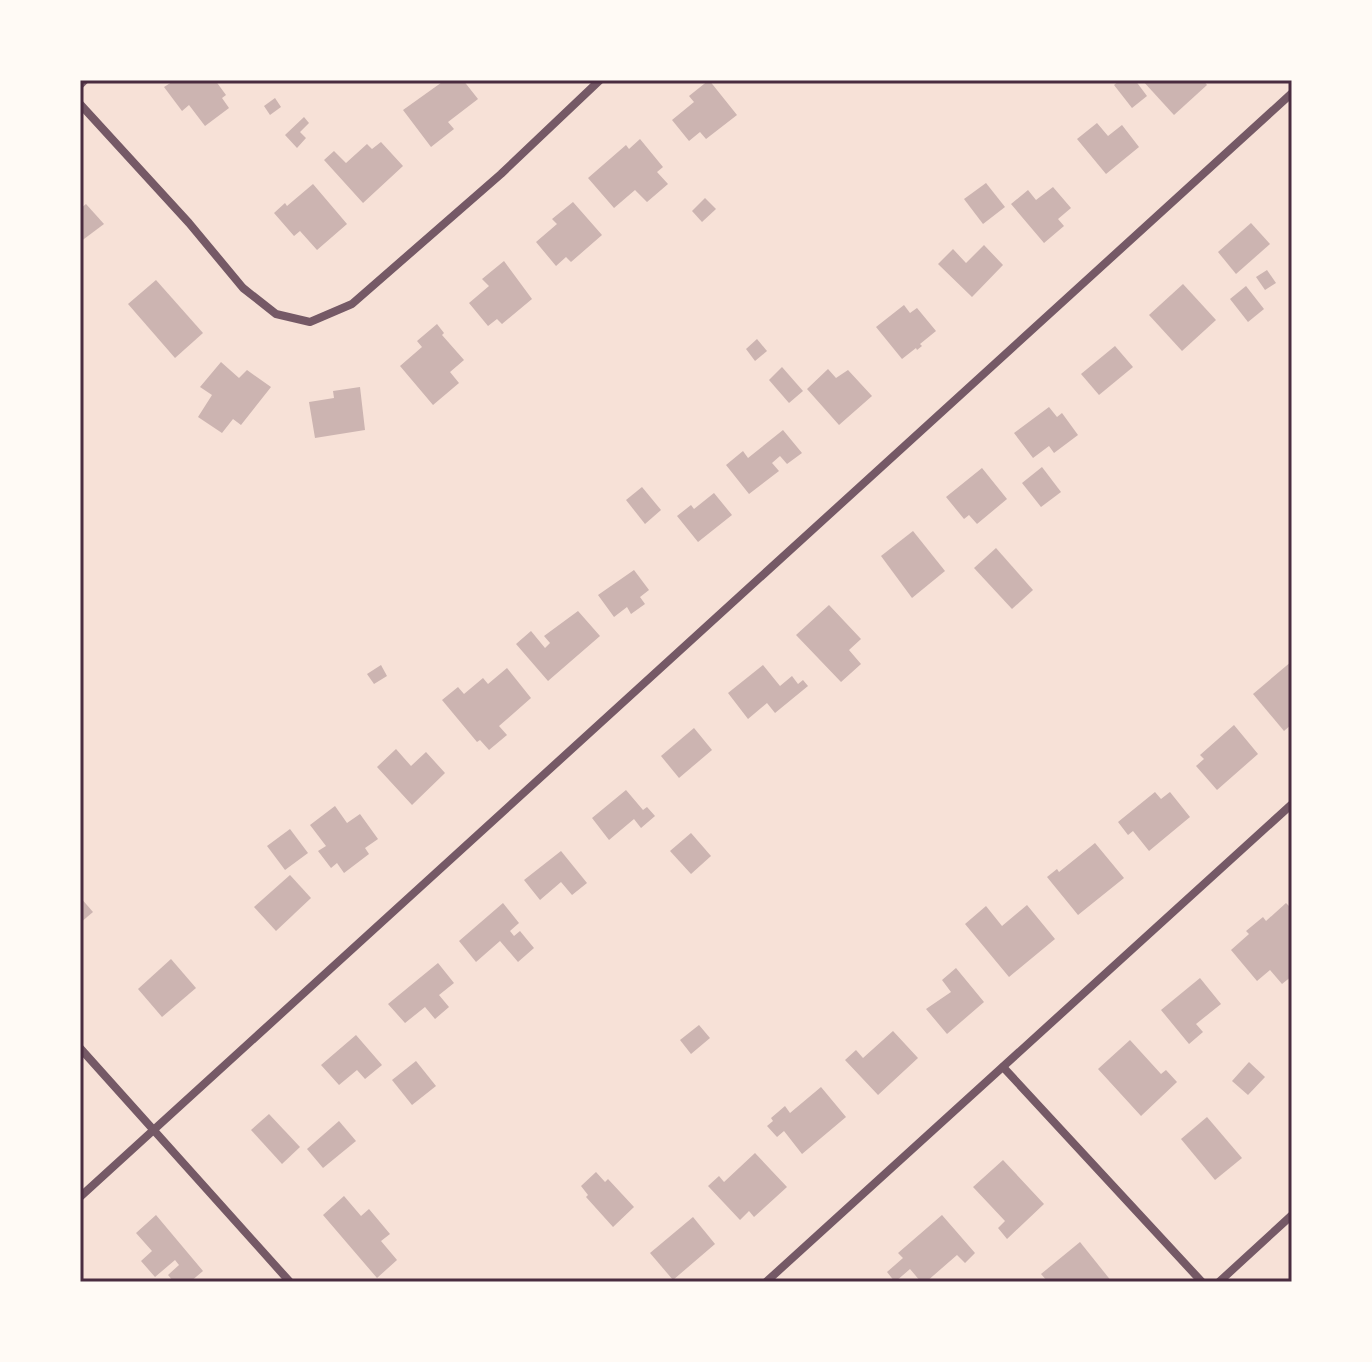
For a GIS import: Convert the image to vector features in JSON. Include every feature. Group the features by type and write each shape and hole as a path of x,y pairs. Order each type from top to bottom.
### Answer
{"street":[{"path":"80,85 85,80"},
{"path":"80,104 189,223 243,288 276,314 310,322 352,304 501,174 600,80"},
{"path":"80,1197 1292,93"},
{"path":"766,1282 1292,804"},
{"path":"80,1048 290,1282"},
{"path":"1003,1067 1202,1282"},
{"path":"1219,1282 1292,1215"}],"building":[{"path":"175,80 215,80 226,95 222,98 229,108 205,126 189,105 182,111 164,87"},
{"path":"445,80 463,80 478,99 448,122 454,129 431,147 403,110"},
{"path":"709,80 737,115 706,139 700,132 689,141 672,120 694,102 689,96"},
{"path":"1120,80 1135,80 1147,96 1132,108 1114,85"},
{"path":"1142,80 1203,80 1207,85 1174,115"},
{"path":"275,98 281,107 270,115 264,106"},
{"path":"304,117 309,123 300,132 306,138 297,148 285,135"},
{"path":"1097,123 1108,136 1122,125 1139,147 1106,174 1077,139"},
{"path":"640,139 663,167 657,172 668,184 647,202 635,190 614,208 588,178 626,145 629,149"},
{"path":"381,142 403,166 363,203 324,160 334,151 346,163 367,144 372,149"},
{"path":"986,183 1005,207 983,224 964,199"},
{"path":"313,184 347,224 317,250 300,231 294,236 274,213"},
{"path":"1053,187 1071,208 1058,219 1064,226 1044,243 1011,204 1028,190 1036,200"},
{"path":"705,198 716,209 702,222 692,211"},
{"path":"573,202 602,235 571,262 566,257 556,266 536,242 557,224 552,219"},
{"path":"86,204 104,224 80,242 80,209"},
{"path":"1251,223 1270,244 1236,274 1218,252"},
{"path":"984,245 1003,265 972,297 938,264 953,249 966,263"},
{"path":"504,261 532,299 502,324 497,319 488,326 469,303 489,286 482,279"},
{"path":"1267,270 1276,283 1265,290 1256,277"},
{"path":"156,280 203,333 175,358 128,304"},
{"path":"1183,284 1216,320 1182,351 1149,315"},
{"path":"1246,286 1264,309 1248,322 1230,299"},
{"path":"904,305 910,313 917,308 936,331 920,344 922,346 902,359 876,327"},
{"path":"437,324 444,333 442,335 464,360 450,372 459,383 433,405 400,366 422,347 417,341"},
{"path":"757,339 767,351 755,361 746,349"},
{"path":"1115,346 1133,367 1099,395 1081,374"},
{"path":"221,362 239,378 247,370 271,387 241,425 233,419 222,433 198,417 212,395 200,387"},
{"path":"782,367 803,391 789,403 769,380"},
{"path":"828,369 836,378 848,370 872,396 839,425 807,389"},
{"path":"360,387 365,430 315,438 309,402 334,398 333,391"},
{"path":"1049,407 1057,417 1062,413 1078,435 1054,453 1049,446 1033,458 1014,433"},
{"path":"783,430 802,453 787,464 780,456 772,463 779,471 749,494 726,465 743,451 748,458"},
{"path":"1042,467 1061,492 1041,507 1022,483"},
{"path":"982,468 1007,499 977,524 969,515 964,519 946,497"},
{"path":"642,487 661,510 645,524 626,500"},
{"path":"714,493 732,515 698,542 677,516 691,505 694,509"},
{"path":"913,531 945,571 912,598 881,556"},
{"path":"996,548 1033,590 1012,609 974,568"},
{"path":"634,570 649,590 640,597 645,604 631,614 627,607 614,617 598,595"},
{"path":"829,605 861,639 849,650 861,664 841,682 796,635"},
{"path":"578,611 600,636 548,681 516,644 531,631 545,648 550,643 544,636"},
{"path":"1292,661 1292,724 1284,731 1253,694"},
{"path":"381,665 387,676 374,684 367,674"},
{"path":"763,665 780,686 792,676 798,684 803,680 808,686 775,713 767,703 748,719 728,693"},
{"path":"507,668 531,698 499,726 507,735 489,750 480,740 477,742 442,700 458,687 464,694 483,678 488,684"},
{"path":"1234,725 1258,754 1217,790 1196,766 1204,759 1200,755"},
{"path":"694,728 712,750 679,778 661,756"},
{"path":"396,749 411,766 426,752 445,773 412,805 377,767"},
{"path":"626,790 643,810 647,807 655,816 641,828 634,819 609,840 592,818"},
{"path":"1155,792 1161,799 1170,792 1190,817 1149,851 1133,831 1128,835 1118,822"},
{"path":"335,806 347,823 360,814 378,839 365,848 369,854 344,873 337,863 331,868 318,851 326,846 310,825"},
{"path":"290,829 308,853 285,870 267,846"},
{"path":"691,833 711,856 691,874 670,851"},
{"path":"1095,843 1124,878 1078,915 1047,877 1057,869 1059,872"},
{"path":"561,851 587,883 572,895 561,882 540,900 524,880"},
{"path":"290,875 311,898 276,931 254,907"},
{"path":"80,897 93,912 80,923"},
{"path":"503,903 519,923 510,931 514,936 520,931 534,948 518,962 500,941 476,962 459,941"},
{"path":"1286,903 1292,909 1292,976 1282,984 1270,970 1257,981 1231,950 1249,934 1246,931 1263,917 1266,921"},
{"path":"1027,905 1055,939 1009,977 965,924 986,906 1002,926"},
{"path":"171,959 196,988 162,1017 138,989"},
{"path":"438,963 454,983 439,995 449,1007 435,1019 425,1007 405,1023 388,1004"},
{"path":"956,968 984,1002 947,1034 926,1009 951,992 942,980"},
{"path":"1200,978 1221,1004 1196,1024 1203,1032 1189,1044 1161,1010"},
{"path":"699,1025 710,1038 691,1054 680,1040"},
{"path":"893,1031 918,1058 878,1095 845,1060 856,1050 863,1058"},
{"path":"356,1035 382,1065 365,1079 357,1070 339,1085 321,1065"},
{"path":"1130,1040 1161,1074 1166,1070 1177,1082 1141,1116 1098,1069"},
{"path":"416,1061 436,1086 412,1105 392,1080"},
{"path":"1249,1062 1265,1077 1248,1095 1232,1081"},
{"path":"821,1087 846,1117 802,1154 784,1131 777,1137 767,1126 785,1106 790,1113"},
{"path":"269,1114 300,1147 282,1164 251,1130"},
{"path":"1207,1117 1242,1158 1215,1180 1181,1139"},
{"path":"339,1121 356,1141 323,1168 307,1149"},
{"path":"755,1153 787,1187 754,1217 749,1211 740,1220 708,1186 719,1176 724,1182"},
{"path":"1003,1160 1044,1204 1007,1239 998,1228 1005,1221 973,1187"},
{"path":"596,1172 605,1182 608,1179 634,1207 613,1227 586,1197 588,1195 581,1186"},
{"path":"344,1196 361,1216 369,1209 390,1234 381,1241 397,1260 377,1278 323,1215"},
{"path":"156,1215 203,1271 190,1282 174,1282 168,1275 179,1265 175,1260 155,1277 141,1261 152,1251 136,1233"},
{"path":"942,1215 975,1253 965,1263 957,1255 926,1282 921,1282 910,1269 895,1282 887,1272 903,1258 898,1253"},
{"path":"693,1217 715,1244 673,1280 650,1253"},
{"path":"1080,1242 1112,1282 1048,1282 1041,1274"}]}
